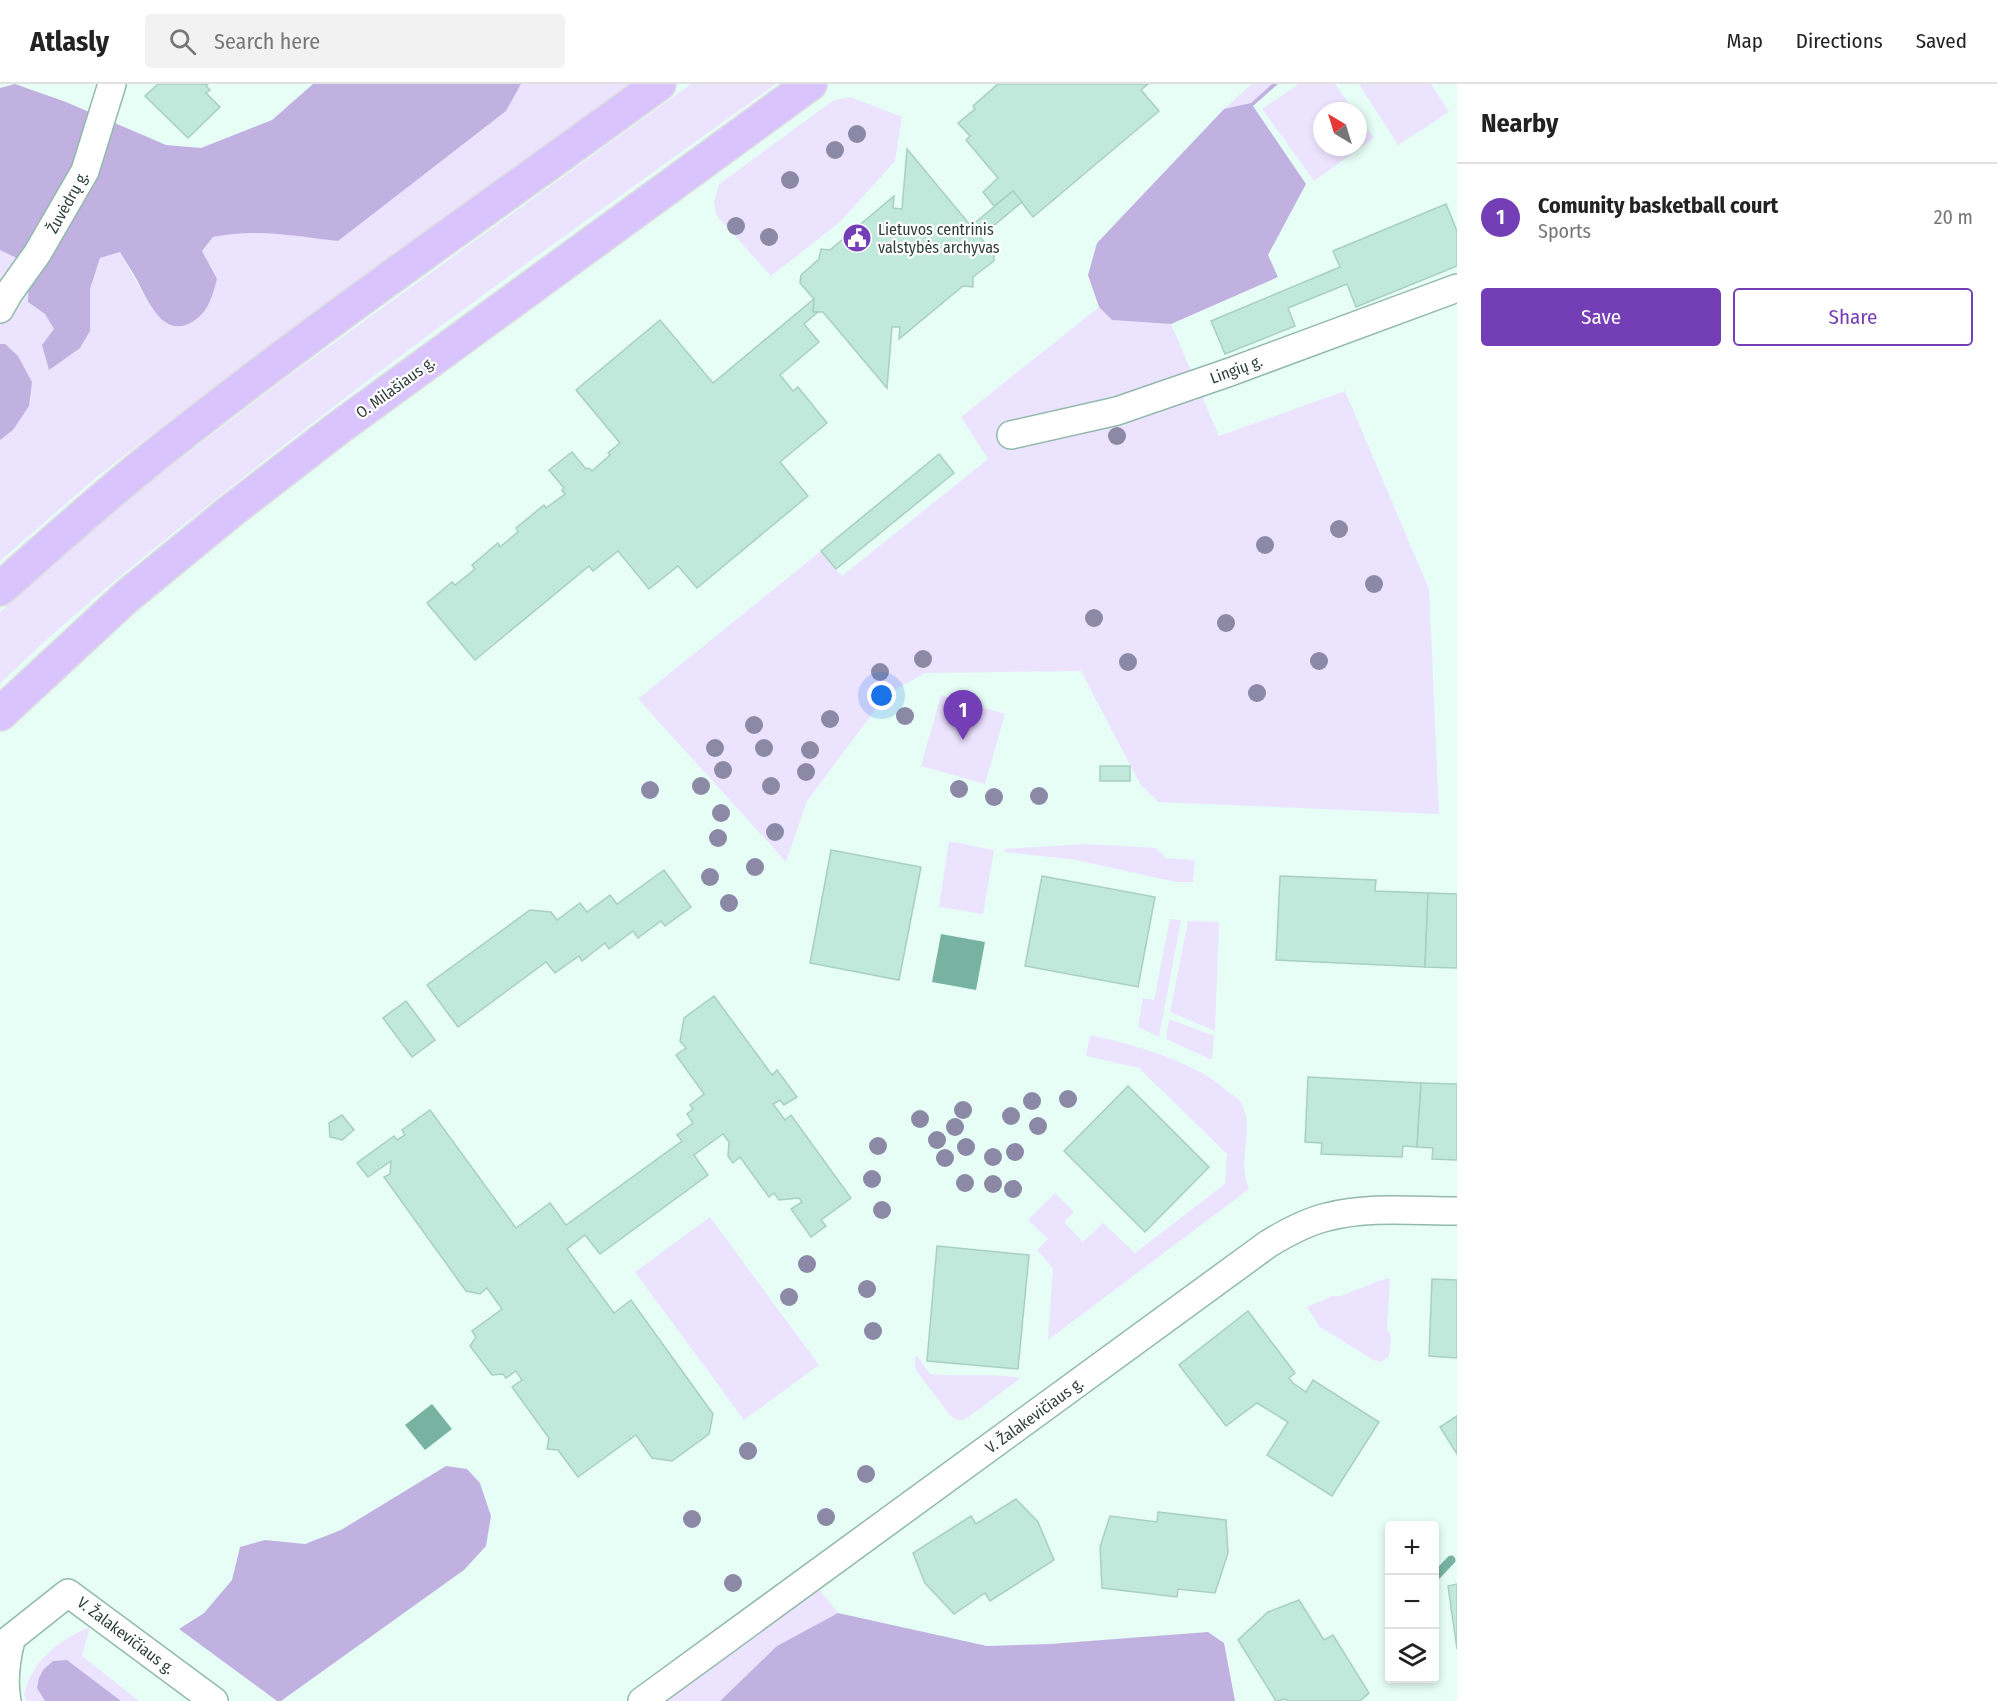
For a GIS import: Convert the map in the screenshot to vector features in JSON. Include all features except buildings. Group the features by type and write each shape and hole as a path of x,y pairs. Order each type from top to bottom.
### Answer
{"main road":[{"path":"0,589 77,520 161,450 284,356 659,84"},
{"name":"O. Milašiaus g.","path":"0,714 125,598 231,511 337,429 810,84"}],"street":[{"name":"Žuvėdrų g.","path":"0,309 37,254 85,171 112,84"},
{"name":"Lingių g.","path":"1011,435 1118,411 1457,288"},
{"name":"V. Žalakevičiaus g.","path":"642,1701 1268,1244 1290,1231 1325,1217 1364,1211 1457,1211"},
{"name":"V. Žalakevičiaus g.","path":"8,1701 5,1689 6,1643 68,1593 214,1701"}],"shaded area":[{"path":"15,84 66,102 166,145 201,148 272,120 313,84 521,84 506,111 338,241 259,233 213,237 202,251 217,279 215,286 204,311 188,324 170,325 156,314 120,252 100,258 90,289 90,331 80,348 49,370 42,345 54,329 45,314 28,302 29,264 0,250 0,88"},
{"path":"521,84 631,84 229,375 98,476 0,561 0,440 13,430 5,344 0,344 0,250 29,264 28,302 45,314 54,329 90,331 90,289 100,258 120,252 152,309 217,279 202,251 213,237 235,232 275,234 506,111"},
{"path":"691,84 776,84 506,279 306,428 117,579 0,684 0,612 133,495 287,377"},
{"path":"1252,84 1272,84 1251,103 1224,109"},
{"path":"1272,84 1278,84 1253,106 1306,184 1268,255 1278,277 1171,324 1112,320 1099,307 1088,275 1097,243 1224,109 1251,103"},
{"path":"1298,84 1335,84 1348,102 1313,102 1313,156 1349,156 1314,181 1262,109"},
{"path":"1359,84 1431,84 1449,112 1398,145"},
{"path":"851,97 902,117 895,161 840,222 771,276 716,215 714,202 719,184 834,100"},
{"path":"1367,128 1374,138 1367,143"},
{"path":"1099,307 1112,320 1171,324 1219,436 1345,391 1429,589 1439,814 1158,802 1140,784 1081,671 925,673 887,694 807,801 786,862 638,699 821,551 842,576 988,459 961,417"},
{"path":"0,344 5,344 18,356 32,382 29,406 13,430 0,440"},
{"path":"941,695 1005,714 985,784 921,766"},
{"path":"949,841 994,850 983,914 939,907"},
{"path":"1085,844 1156,848 1166,858 1195,860 1193,882 1176,882 1076,860 1004,852 1005,849"},
{"path":"1170,919 1181,920 1159,1037 1138,1027 1143,998 1154,1000"},
{"path":"1188,921 1219,922 1215,1031 1170,1012"},
{"path":"941,934 985,942 976,990 932,982"},
{"path":"1169,1019 1214,1036 1212,1060 1166,1039"},
{"path":"1090,1035 1160,1054 1205,1075 1238,1099 1246,1116 1244,1166 1249,1189 1048,1340 1053,1268 1037,1250 1048,1239 1028,1220 1055,1193 1074,1212 1064,1222 1083,1242 1103,1223 1135,1253 1225,1184 1227,1154 1139,1068 1086,1056"},
{"path":"710,1217 819,1365 744,1420 635,1272"},
{"path":"1390,1278 1387,1329 1390,1335 1389,1356 1381,1362 1373,1360 1320,1327 1307,1307 1332,1296 1341,1296"},
{"path":"915,1356 930,1374 1021,1378 967,1418 958,1420 950,1415 917,1372"},
{"path":"432,1404 452,1429 425,1450 405,1425"},
{"path":"446,1466 467,1469 480,1483 491,1516 486,1546 464,1570 281,1701 277,1701 179,1629 204,1613 232,1580 240,1547 265,1540 305,1544 341,1530"},
{"path":"816,1585 838,1613 777,1646 720,1701 660,1701"},
{"path":"838,1613 987,1646 1050,1644 1208,1632 1224,1643 1235,1701 720,1701 777,1646"},
{"path":"90,1627 82,1656 139,1701 121,1701 67,1660 53,1661 43,1670 37,1688 45,1701 27,1701 24,1695 28,1683 40,1662 67,1638"},
{"path":"67,1660 121,1701 45,1701 37,1688 43,1670 53,1661"}],"waterway":[{"path":"1437,1575 1451,1560"}],"place":[{"name":"Lietuvos centrinis valstybės archyvas","path":"857,238"},
{"name":"Comunity basketball court","path":"963,740"}]}
